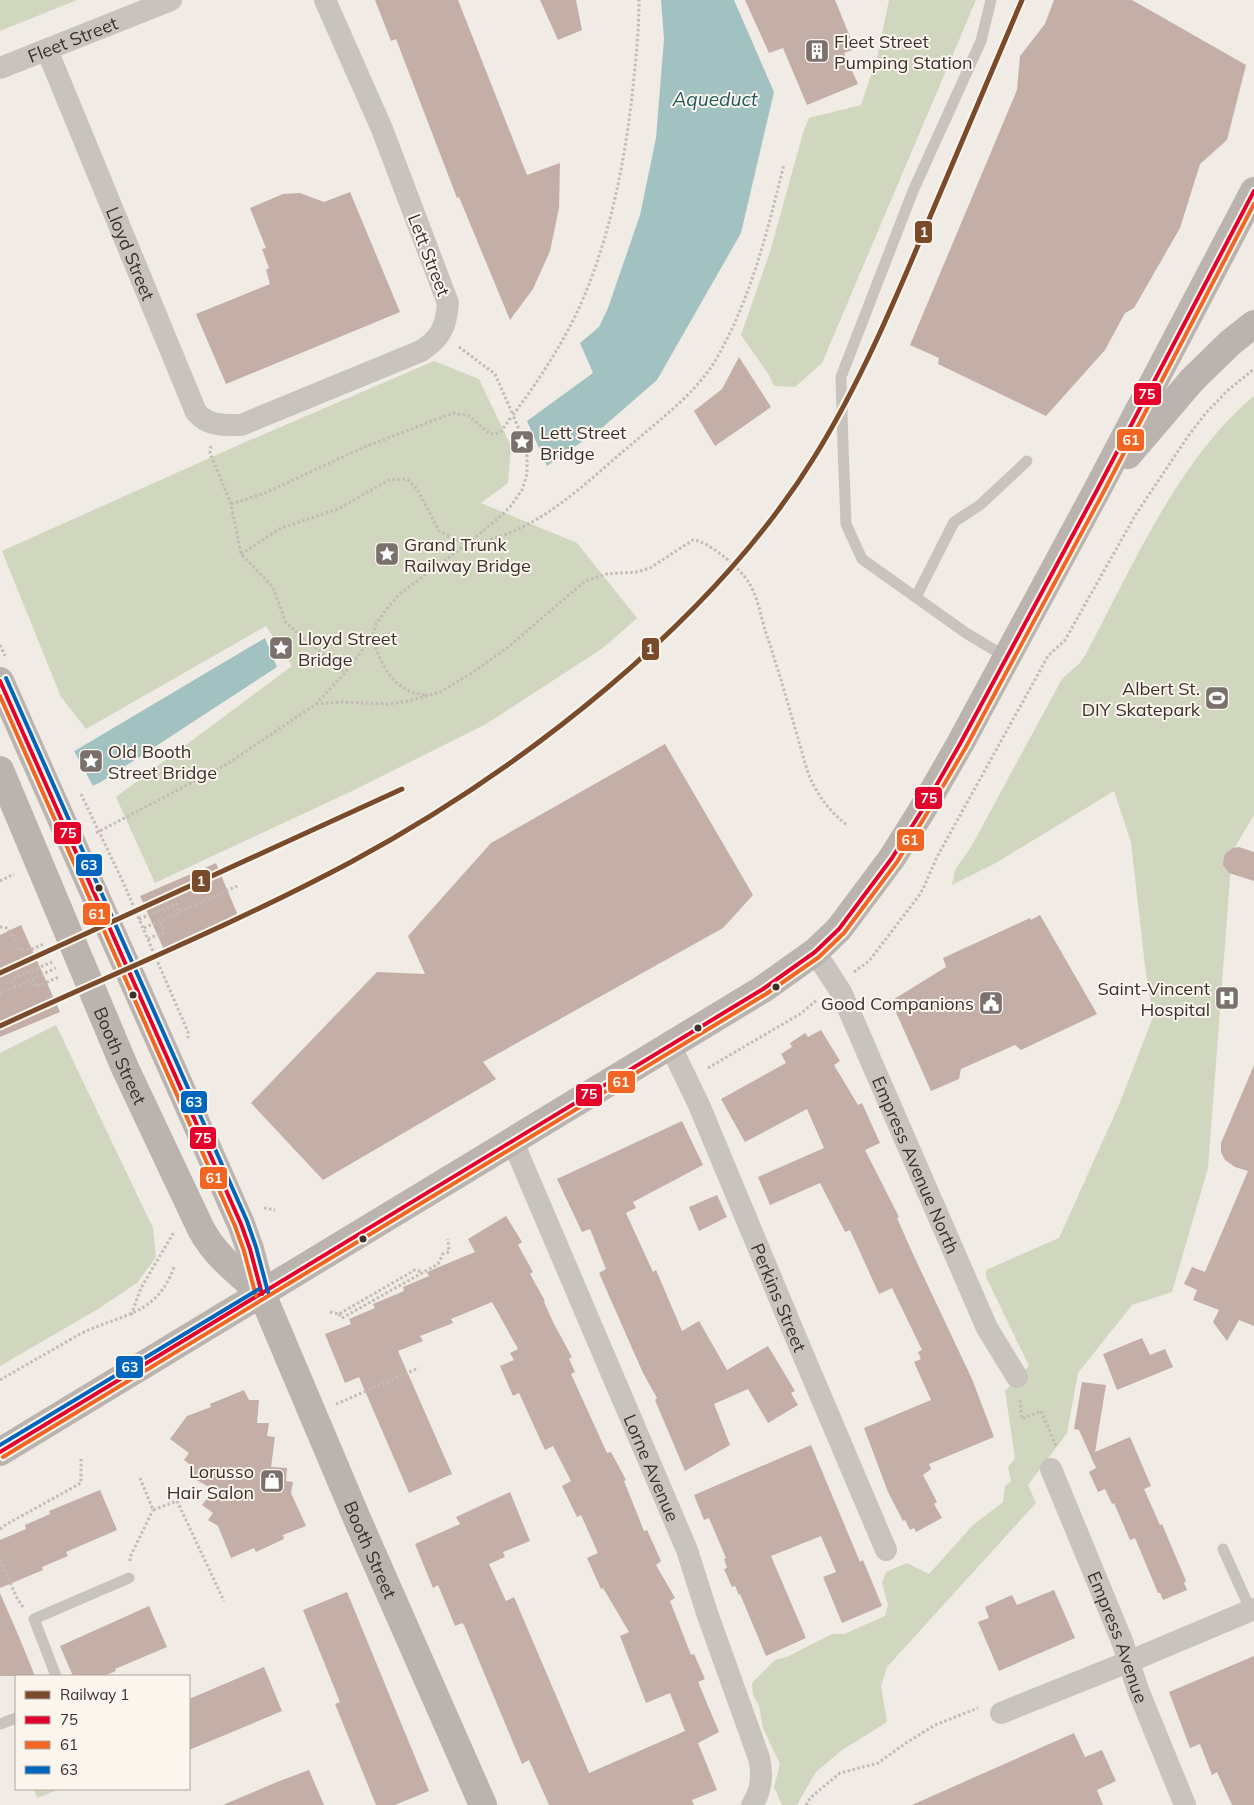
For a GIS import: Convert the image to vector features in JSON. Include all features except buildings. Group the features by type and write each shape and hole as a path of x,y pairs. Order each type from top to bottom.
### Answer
{"main road":[{"path":"0,1452 763,990 815,952 839,928 892,858 960,744 1096,492 1254,191"},
{"path":"1096,492 1192,380 1230,343 1254,324"},
{"name":"Booth Street","path":"0,681 241,1224 262,1294 360,1526 482,1805"},
{"name":"Booth Street","path":"0,770 125,1068 208,1244 262,1294"}],"street":[{"name":"Fleet Street","path":"0,68 171,0"},
{"name":"Lett Street","path":"325,0 382,129 448,303 442,332"},
{"name":"Lloyd Street","path":"47,50 196,412 202,419 215,425"},
{"path":"215,425 241,425 421,351 434,342 442,332"},
{"name":"Empress Avenue North","path":"815,952 841,992 987,1328 1017,1377"},
{"name":"Perkins Street","path":"670,1045 687,1080 886,1550"},
{"name":"Lorne Avenue","path":"512,1142 687,1550 707,1614 759,1758 762,1780 754,1803"},
{"name":"Empress Avenue","path":"1051,1470 1122,1641 1138,1690 1185,1805"},
{"path":"1001,1713 1252,1610"}],"lane":[{"path":"991,0 981,41 914,191 841,377 846,524 862,559 966,633 1006,657"},
{"path":"916,597 954,522 980,505 1027,462"},
{"path":"1223,1549 1252,1610"},
{"path":"56,1675 34,1619 129,1578"},
{"path":"0,1724 15,1718"}],"path":[{"path":"231,504 265,493 362,448 452,414 469,416 490,434 500,434 539,380 559,347 579,308 604,239 616,195 630,114 638,39 639,0"},
{"path":"242,554 282,528 338,509 389,480 407,479 417,489 439,531 468,543 506,534 564,501 685,398 719,356 738,318 766,234 784,164"},
{"path":"134,814 227,764 316,704 345,673 372,637 376,624 401,593 468,543 510,507 522,490 527,474 527,456 522,437 495,374 462,351 442,332"},
{"path":"863,966 869,961 924,889 937,857 1048,656 1065,640 1136,514 1172,458 1205,414 1227,391 1254,369"},
{"path":"215,425 210,453 231,504 242,554 273,587 286,623 345,673"},
{"path":"316,704 342,702 388,704 429,696 449,687 507,648 585,581 607,574 636,572 650,568 693,540 701,542 728,560 750,583 814,789 833,814 848,826"},
{"path":"372,637 378,657 397,683 410,692 429,696"},
{"path":"140,919 177,904 179,912"},
{"path":"148,939 164,932 160,921"},
{"path":"0,927 8,928 19,950 32,949 44,944"},
{"path":"15,987 12,979 52,962"},
{"path":"33,979 36,987 59,977"},
{"path":"687,1080 800,1014 813,1003"},
{"path":"264,1209 275,1210"},
{"path":"131,1315 141,1288 175,1229"},
{"path":"330,1312 339,1314 342,1318 438,1264 443,1254 449,1252 448,1240"},
{"path":"0,1380 80,1334 131,1315 149,1304 164,1289 174,1267"},
{"path":"339,1314 415,1270 423,1272"},
{"path":"313,1414 419,1368"},
{"path":"1017,1377 1022,1418 1041,1411 1056,1448"},
{"path":"0,1530 7,1524 81,1483 81,1459"},
{"path":"140,1478 153,1510"},
{"path":"129,1578 130,1557 153,1510 177,1501 224,1601"},
{"path":"0,1560 22,1606"},
{"path":"806,1805 810,1798 840,1773 878,1763 935,1725 986,1705 1001,1713"}],"green space":[{"path":"0,0 77,0 0,31"},
{"path":"889,0 976,0 822,363 795,387 774,386 769,375 741,335 770,252 803,133 809,118 861,105 878,54"},
{"path":"434,361 479,379 511,446 508,483 481,503 577,543 637,618 603,648 486,724 350,792 155,883 116,797 292,666 266,626 86,729 61,697 2,551 241,444"},
{"path":"1254,396 1254,815 1232,852 1208,1168 1172,1292 1132,1305 1078,1373 1067,1433 1028,1485 1036,1503 887,1667 881,1686 887,1722 842,1750 815,1773 797,1805 782,1805 774,1787 780,1764 763,1728 759,1706 753,1695 752,1683 775,1660 787,1657 832,1634 844,1634 885,1616 888,1605 882,1583 886,1572 907,1563 929,1574 973,1525 1003,1502 1005,1486 1011,1481 1008,1467 1015,1458 1005,1391 1029,1366 986,1277 986,1270 1059,1238 1119,1105 1153,1017 1145,966 1131,842 1114,791 996,863 952,885 955,870 971,847 1062,679 1079,664 1086,654 1139,551 1180,482 1227,421"},
{"path":"56,1025 153,1228 156,1257 137,1283 98,1309 0,1366 0,1053"},
{"path":"34,1790 57,1790 37,1798"}],"water":[{"name":"Aqueduct","path":"661,0 734,0 774,92 741,233 657,380 603,427 547,466 527,421 593,373 580,343 599,327 608,308 640,215 656,138 664,39"},
{"path":"265,638 277,667 101,782 0,829 56,762"}],"pier":[{"path":"73,749 94,788 0,831 0,785 55,760"}],"rail line":[{"name":"1","path":"0,1026 265,906 351,862 416,825 481,783 546,737 608,687 668,633 723,577 773,517 815,456 847,400 915,254 1022,0"},
{"name":"1","path":"0,973 402,789"}],"transit line":[{"name":"75","path":"0,1452 763,989 815,952 839,929 892,858 960,744 1096,492 1254,191"},
{"name":"61","path":"3,1457 766,994 819,957 844,933 897,862 966,747 1102,495 1254,204"},
{"name":"63","path":"6,678 247,1221 268,1292"},
{"name":"75","path":"0,681 241,1224 262,1294"},
{"name":"61","path":"0,696 235,1226 256,1296"},
{"name":"63","path":"0,1445 259,1289"}],"place":[{"name":"Fleet Street Pumping Station","path":"817,51"},
{"name":"Lett Street Bridge","path":"522,442"},
{"name":"Grand Trunk Railway Bridge","path":"387,554"},
{"name":"Lloyd Street Bridge","path":"281,648"},
{"name":"Albert St. DIY Skatepark","path":"1217,698"},
{"name":"Old Booth Street Bridge","path":"91,761"},
{"name":"Saint-Vincent Hospital","path":"1227,998"},
{"name":"Good Companions","path":"991,1003"},
{"name":"Lorusso Hair Salon","path":"272,1481"}]}
